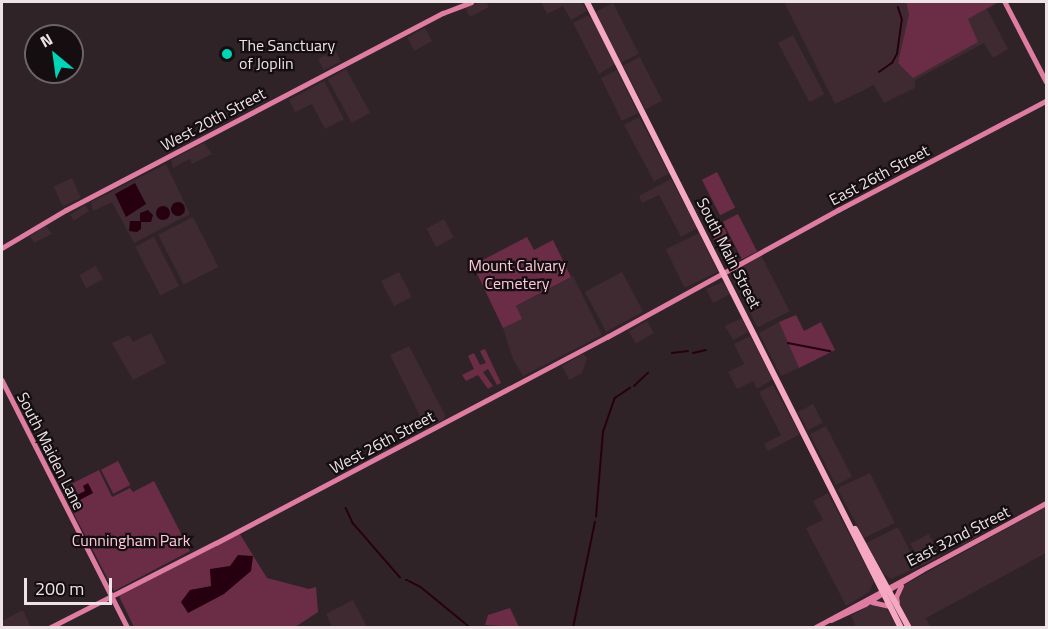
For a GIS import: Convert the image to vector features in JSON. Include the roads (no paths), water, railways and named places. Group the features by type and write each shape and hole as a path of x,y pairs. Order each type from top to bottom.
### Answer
{"main road":[{"name":"West 20th Street","path":"2,248 48,219 443,13 471,2"},
{"name":"South Main Street","path":"587,2 846,516 894,606 909,627"},
{"path":"1005,2 1047,81"},
{"name":"East 26th Street","path":"724,272 1047,101"},
{"name":"West 26th Street","path":"49,627 112,597 687,295 724,272"},
{"name":"South Maiden Lane","path":"2,380 128,627"},
{"name":"East 32nd Street","path":"885,590 898,580 922,570 1047,503"},
{"path":"827,621 869,596 904,582 922,570"},
{"path":"869,596 878,576 888,580 898,580"},
{"path":"814,627 874,601 894,606 898,590 904,582"},
{"path":"867,603 885,590"},
{"name":"South Main Street","path":"894,606 901,627"}],"waterway":[{"path":"879,72 892,63 897,54 902,20 898,8"},
{"path":"788,343 830,351"},
{"path":"693,353 706,350"},
{"path":"672,353 688,351"},
{"path":"634,386 648,373"},
{"path":"596,517 603,432 615,398 630,388"},
{"path":"346,508 353,523 400,577"},
{"path":"573,628 595,522"},
{"path":"409,581 421,587 471,628"}],"place":[{"name":"The Sanctuary of Joplin","path":"227,54"}],"park label":[{"name":"Mount Calvary Cemetery","path":"517,274"},
{"name":"Cunningham Park","path":"131,540"}]}
